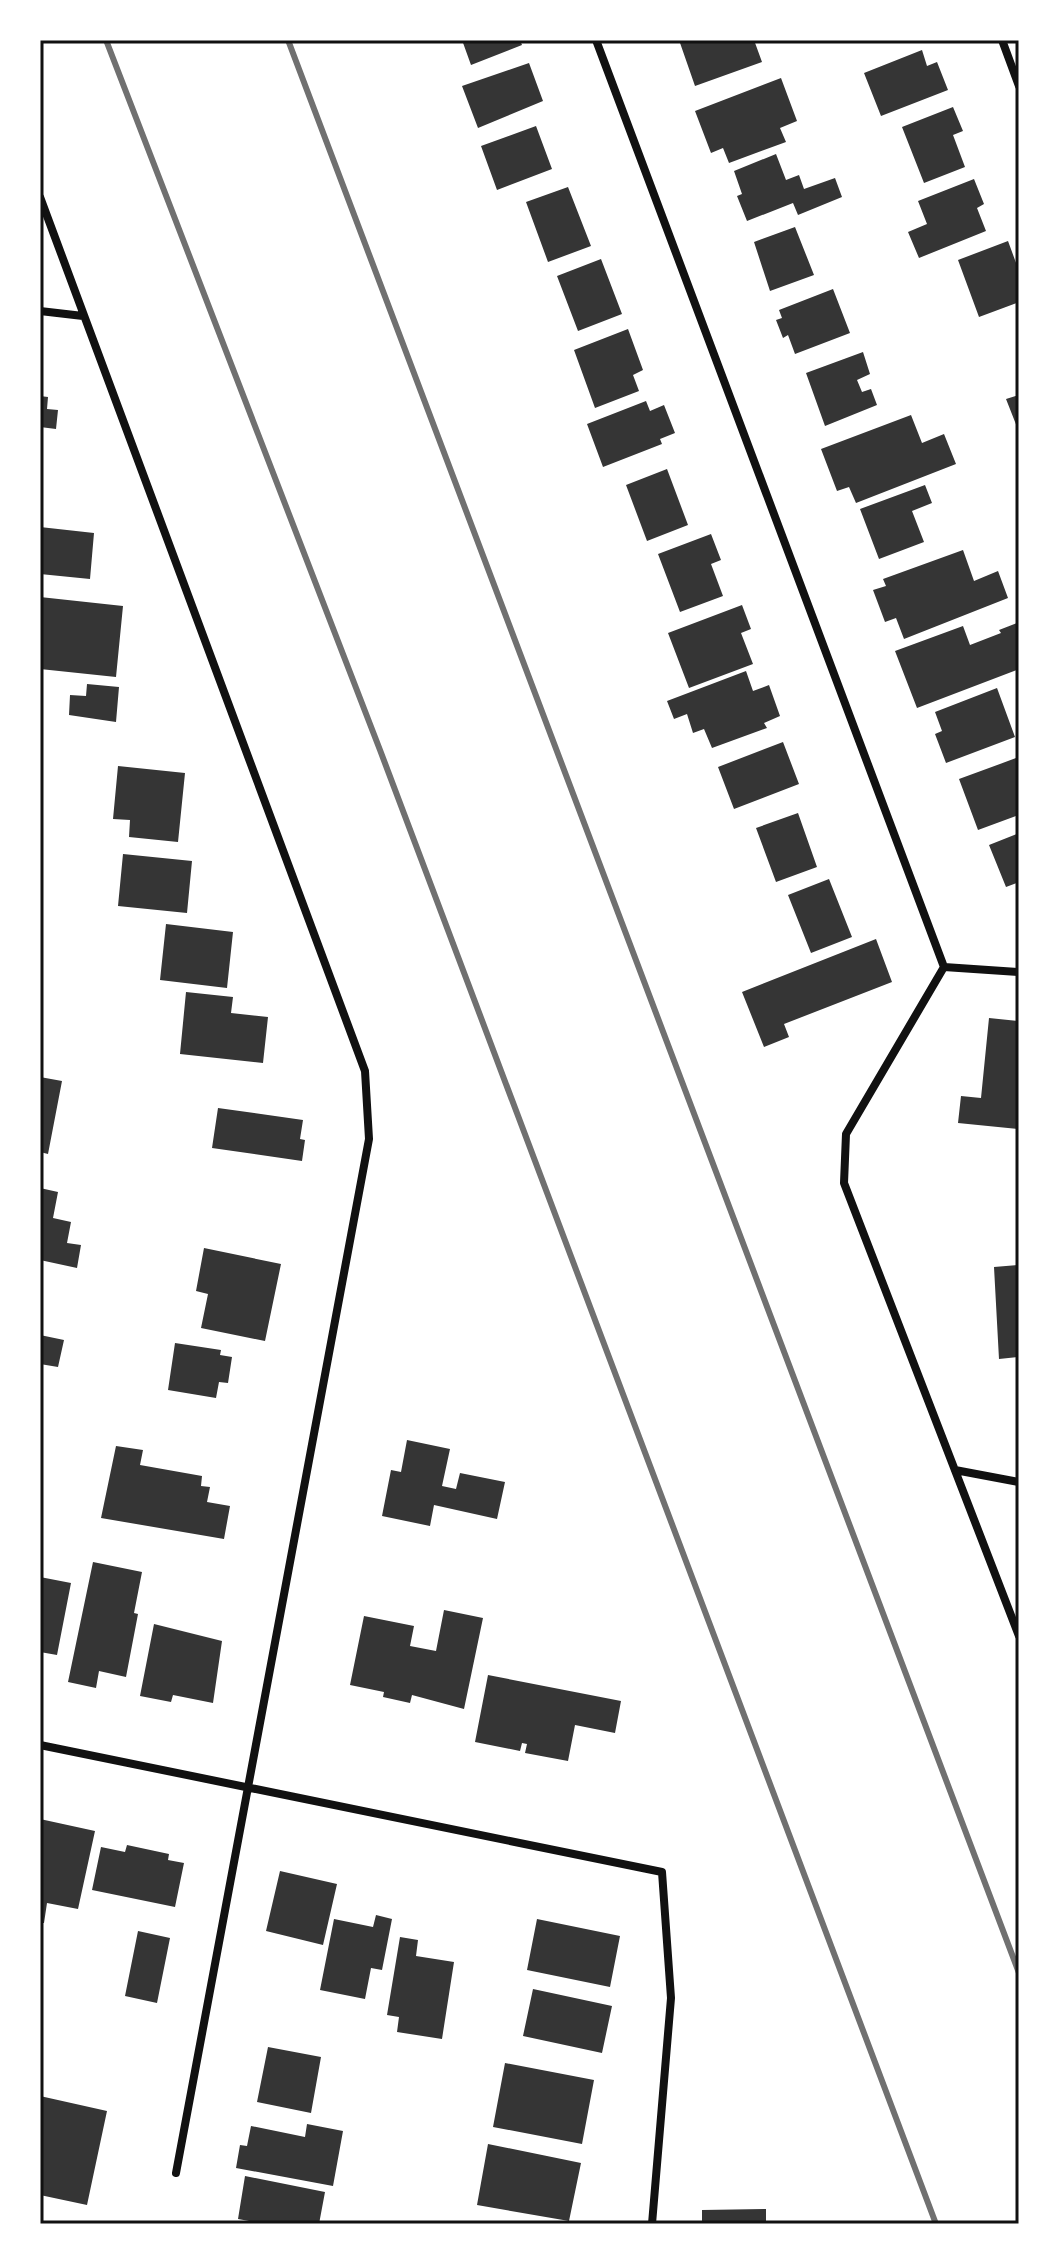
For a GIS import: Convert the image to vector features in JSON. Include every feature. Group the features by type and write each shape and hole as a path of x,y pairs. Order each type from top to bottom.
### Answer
{"street":[{"path":"596,40 944,967"},
{"path":"1002,40 1019,86"},
{"path":"40,197 365,1071 369,1139 176,2173"},
{"path":"40,311 83,316"},
{"path":"944,967 1019,972"},
{"path":"944,967 846,1134 844,1183 1019,1636"},
{"path":"955,1470 1019,1482"},
{"path":"40,1745 662,1872 671,1998 652,2224"}],"building":[{"path":"462,40 520,40 522,45 471,65"},
{"path":"679,40 754,40 762,62 695,86"},
{"path":"922,50 927,66 937,62 948,90 881,116 864,73"},
{"path":"529,63 543,101 478,128 462,86"},
{"path":"781,78 797,121 780,128 786,142 729,163 723,148 711,153 695,111"},
{"path":"953,107 963,131 953,135 965,167 924,183 902,127"},
{"path":"536,126 552,169 497,190 481,146"},
{"path":"776,154 786,180 799,175 804,189 835,178 842,197 798,215 793,203 747,221 737,196 742,194 734,171"},
{"path":"974,179 984,204 977,208 986,231 919,258 908,232 927,224 918,201"},
{"path":"568,187 591,246 548,262 526,202"},
{"path":"795,227 814,275 770,291 754,242"},
{"path":"1008,241 1019,271 1019,302 979,317 958,260"},
{"path":"601,259 622,314 578,331 557,276"},
{"path":"833,289 850,333 795,354 788,335 783,338 776,320 782,318 779,310"},
{"path":"628,329 643,370 633,375 639,391 595,408 574,350"},
{"path":"863,352 870,374 857,380 862,392 871,389 877,405 825,426 806,373"},
{"path":"1019,395 1019,432 1006,399"},
{"path":"40,396 48,397 47,409 58,410 56,429 40,427"},
{"path":"646,401 650,411 664,405 675,433 660,439 662,444 603,467 587,424"},
{"path":"911,415 922,443 944,434 956,464 856,503 849,487 837,491 821,449"},
{"path":"667,469 688,525 647,541 626,485"},
{"path":"925,485 932,503 912,511 924,542 879,559 860,509"},
{"path":"40,527 94,533 90,579 40,574"},
{"path":"711,534 721,560 711,564 723,596 680,612 658,554"},
{"path":"963,550 974,581 998,571 1008,598 904,639 896,618 885,622 873,590 886,586 883,579"},
{"path":"40,597 123,606 116,677 40,669"},
{"path":"742,605 751,629 741,633 753,664 689,688 668,633"},
{"path":"1017,623 1019,669 917,708 895,651 963,626 970,645"},
{"path":"746,671 753,691 769,685 780,716 764,723 767,728 712,748 704,729 693,733 687,714 674,719 667,701"},
{"path":"87,684 119,687 116,722 69,715 70,695 86,696"},
{"path":"997,688 1015,737 946,763 935,734 942,731 935,712"},
{"path":"783,742 799,784 734,809 718,767"},
{"path":"1019,757 1019,815 978,830 959,779"},
{"path":"118,766 185,773 178,842 129,837 130,820 113,819"},
{"path":"798,813 817,867 776,882 756,828"},
{"path":"1019,833 1019,882 1006,887 989,845"},
{"path":"123,854 192,861 187,913 118,906"},
{"path":"829,879 852,937 811,953 788,895"},
{"path":"166,924 233,932 227,988 160,980"},
{"path":"876,939 892,982 784,1024 789,1037 764,1047 742,992"},
{"path":"186,992 233,997 231,1013 268,1017 263,1063 180,1054"},
{"path":"989,1018 1019,1021 1019,1129 958,1123 961,1096 981,1098"},
{"path":"40,1077 62,1081 48,1154 40,1152"},
{"path":"218,1108 303,1120 300,1139 305,1140 302,1161 212,1148"},
{"path":"40,1188 58,1192 53,1218 71,1222 67,1243 81,1245 77,1268 40,1260"},
{"path":"204,1248 281,1264 265,1341 201,1328 208,1294 196,1291"},
{"path":"1019,1265 1019,1357 999,1359 994,1267"},
{"path":"40,1335 64,1340 58,1367 40,1364"},
{"path":"175,1343 221,1350 220,1355 232,1357 228,1383 219,1382 216,1398 168,1390"},
{"path":"407,1440 450,1449 442,1486 456,1489 460,1473 505,1482 497,1519 434,1505 430,1526 382,1516 391,1470 401,1472"},
{"path":"116,1446 143,1450 140,1465 202,1476 201,1486 210,1487 207,1502 230,1506 224,1539 101,1518"},
{"path":"93,1562 142,1572 126,1677 99,1671 96,1688 68,1682"},
{"path":"40,1577 71,1583 57,1655 40,1652"},
{"path":"444,1610 483,1618 464,1709 412,1695 410,1703 383,1697 384,1692 350,1685 364,1616 414,1626 410,1646 436,1651"},
{"path":"154,1624 222,1641 213,1703 173,1695 171,1702 140,1696"},
{"path":"488,1675 621,1701 615,1733 575,1725 568,1761 525,1753 527,1744 522,1743 520,1751 475,1742"},
{"path":"40,1819 95,1831 78,1909 47,1903 44,1923 40,1923"},
{"path":"127,1845 169,1854 168,1860 184,1863 175,1907 92,1890 101,1847 125,1852"},
{"path":"280,1871 337,1884 323,1945 266,1931"},
{"path":"376,1915 392,1919 382,1970 371,1968 365,1999 320,1990 334,1919 373,1927"},
{"path":"537,1919 620,1936 610,1987 527,1970"},
{"path":"138,1931 170,1938 157,2003 125,1996"},
{"path":"400,1937 418,1940 416,1956 454,1962 442,2039 397,2032 399,2017 387,2015"},
{"path":"533,1989 612,2006 602,2053 523,2036"},
{"path":"268,2047 321,2057 311,2113 257,2102"},
{"path":"505,2063 594,2080 582,2144 493,2127"},
{"path":"40,2096 107,2111 87,2205 40,2195"},
{"path":"307,2124 343,2131 333,2186 236,2168 240,2145 247,2146 251,2126 305,2137"},
{"path":"488,2144 581,2163 569,2221 477,2205"},
{"path":"245,2176 325,2192 319,2224 265,2224 238,2219"},
{"path":"766,2209 766,2224 702,2224 702,2210"}],"railway":[{"path":"106,40 380,750 936,2224"},
{"path":"288,40 1019,1973"}]}
